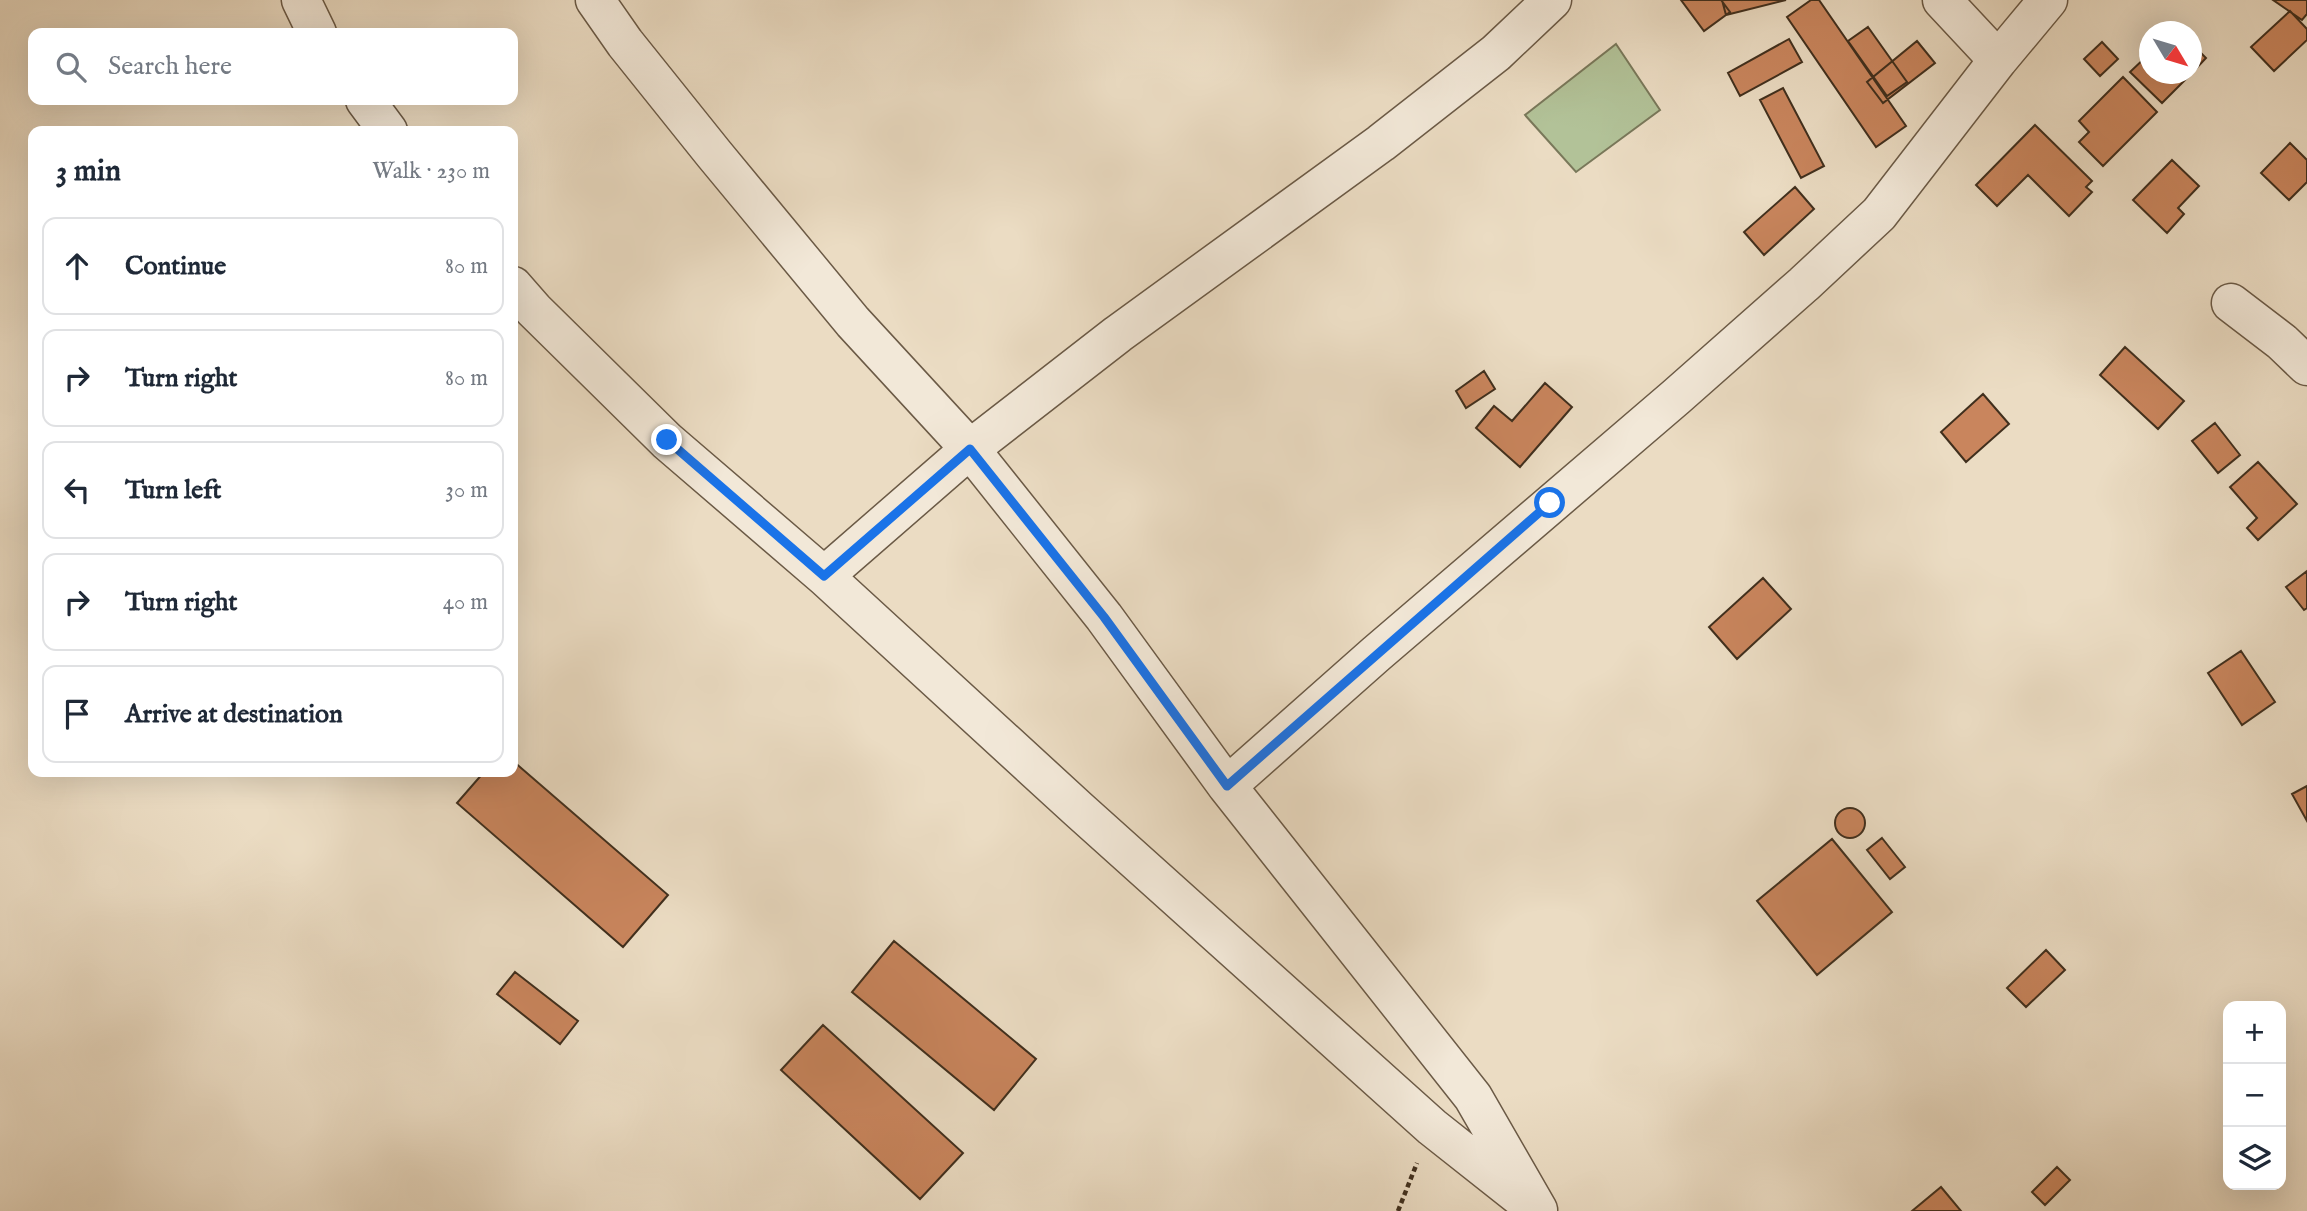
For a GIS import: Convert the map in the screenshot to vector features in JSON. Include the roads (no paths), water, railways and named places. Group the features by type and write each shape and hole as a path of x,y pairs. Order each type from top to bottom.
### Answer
{"street":[{"path":"301,0 315,28"},
{"path":"595,0 625,43 853,322 970,449 1104,617 1227,786 1473,1097 1538,1210"},
{"path":"824,576 970,449 1118,334 1381,143 1496,53 1552,0"},
{"path":"1942,0 1998,60"},
{"path":"1227,786 1696,379 1870,223 2048,0"},
{"path":"369,105 384,126"},
{"path":"518,292 667,440 824,576 1432,1127 1538,1210"},
{"path":"2231,303 2282,342 2307,366"}]}
